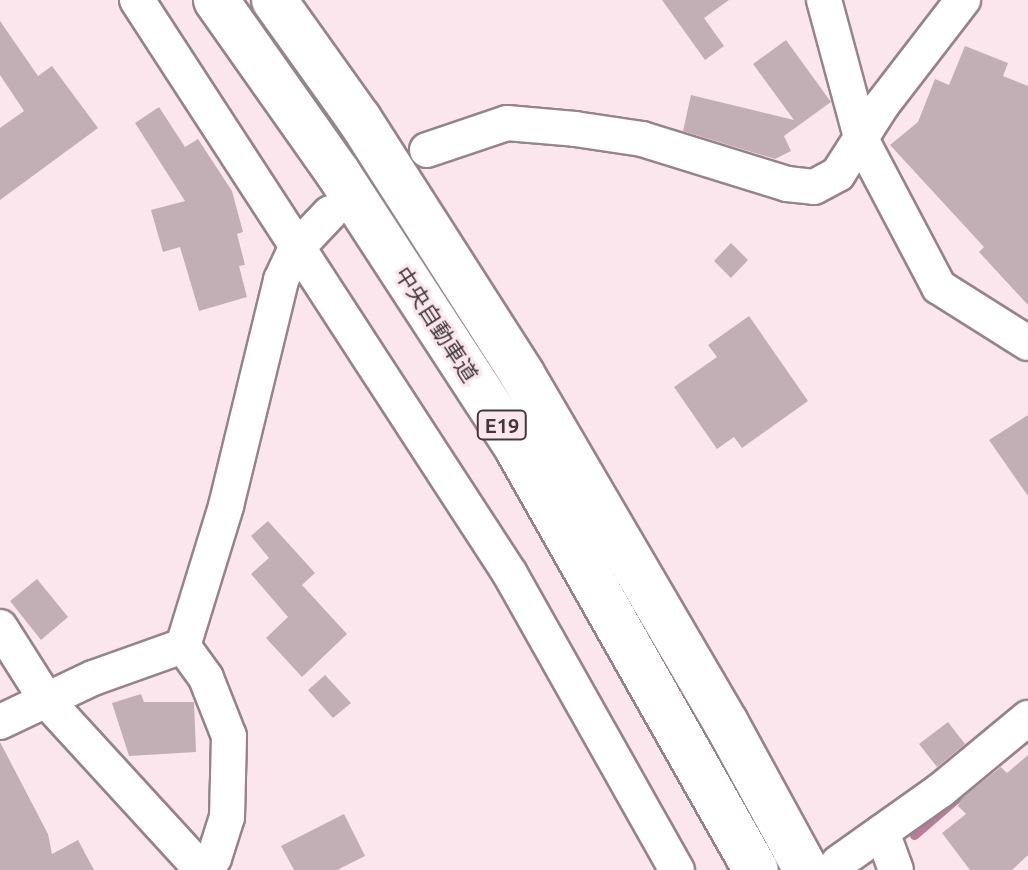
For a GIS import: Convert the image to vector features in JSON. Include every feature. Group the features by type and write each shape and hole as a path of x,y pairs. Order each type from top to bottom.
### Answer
{"highway":[{"name":"中央自動車道","path":"216,0 338,173 517,448 756,870"},
{"name":"中央自動車道","path":"274,0 359,119 522,374 726,723 822,866"}],"street":[{"path":"137,0 295,250 510,574 677,870"},
{"path":"824,0 862,141 939,287 1028,343"},
{"path":"427,150 507,123 575,129 642,139 787,184 814,187 838,174 862,141 882,105 963,0"},
{"path":"183,646 226,506 281,280 295,250 330,213"},
{"path":"0,627 47,701 203,870 214,858 227,817 229,736 206,678 183,646"},
{"path":"0,722 183,646"},
{"path":"822,866 882,832 1028,718"},
{"path":"882,832 896,870"}],"building":[{"path":"662,0 729,0 704,18 724,46 705,60"},
{"path":"0,21 38,76 52,66 98,128 0,200 0,128 24,111 0,75"},
{"path":"786,40 831,102 784,136 791,151 775,159 683,131 691,95 794,120 753,64"},
{"path":"965,46 1008,63 1003,76 1028,86 1028,305 979,252 984,247 890,145 918,122 935,79 949,85"},
{"path":"159,107 185,147 198,139 232,191 243,232 237,234 245,265 239,266 247,297 199,311 180,247 163,252 151,210 185,201 135,123"},
{"path":"731,243 748,260 731,278 714,261"},
{"path":"749,316 808,401 742,448 734,437 717,449 674,387 717,357 708,345"},
{"path":"1028,415 1028,496 989,440"},
{"path":"268,521 315,573 302,585 347,634 302,677 266,638 288,617 251,574 269,558 251,536"},
{"path":"37,579 68,617 41,640 10,601"},
{"path":"325,675 351,703 333,718 308,690"},
{"path":"141,694 144,702 194,702 196,752 129,756 112,703"},
{"path":"948,722 965,744 937,767 919,744"},
{"path":"0,742 48,834 52,854 78,840 94,870 0,870"},
{"path":"1028,755 1028,855 1012,870 970,870 942,833 966,814 958,806 962,798 1001,767 1007,773"},
{"path":"344,814 365,856 337,870 294,870 281,846"}],"waterway":[{"path":"914,835 957,798"}]}
